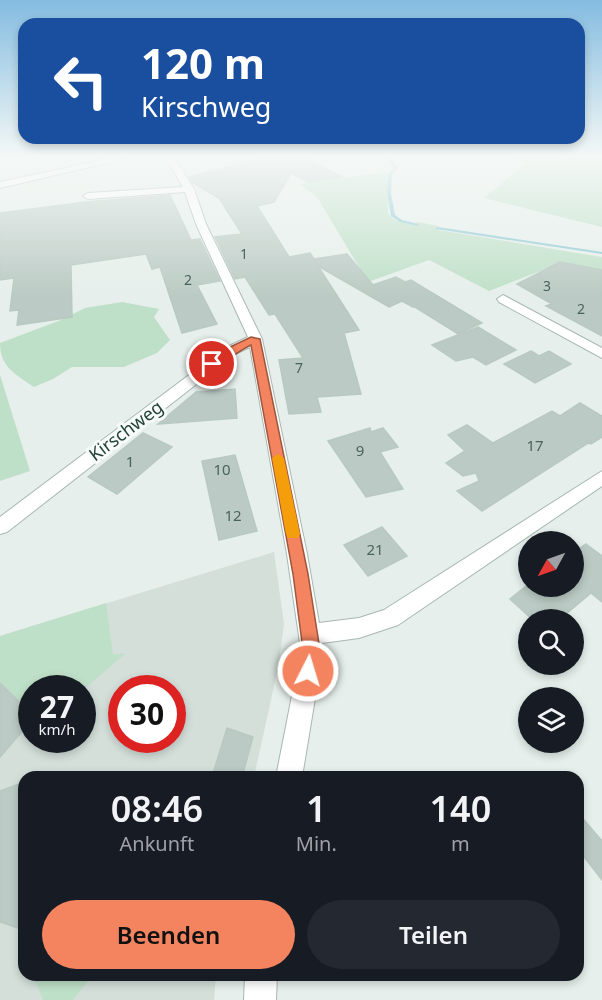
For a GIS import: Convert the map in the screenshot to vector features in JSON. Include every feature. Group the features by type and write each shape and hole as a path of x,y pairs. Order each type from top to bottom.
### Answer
{"street":[{"path":"194,203 201,224 255,339 297,554 312,650 290,771"},
{"path":"503,298 602,354"},
{"name":"Kirschweg","path":"0,527 230,351 255,339"},
{"path":"310,634 359,628 390,618 602,477"},
{"path":"260,1000 261,981"}],"shaded area":[{"path":"274,552 284,624 278,668 255,771 18,771 18,981 216,981 214,1000 0,1000 0,636"}],"green space":[{"path":"320,203 388,203 388,214 395,220 416,225 417,222 438,226 438,230 602,257 602,305 548,268 489,291 429,260 368,282"},
{"path":"503,203 602,203 602,227"},
{"path":"122,302 159,309 154,317 170,340 157,353 124,367 72,367 34,387 6,364 0,343 61,320 85,308"},
{"path":"0,375 30,471 0,481"},
{"path":"106,603 113,655 126,653 96,679 96,675 18,675 18,700 0,684 0,636"},
{"path":"35,981 88,981 73,1000 43,1000"}],"building":[{"path":"81,203 174,203 191,240 200,239 220,281 197,285 217,324 182,333 160,267 152,269 146,254 71,265 72,317 17,325 19,310 10,311 14,278 0,280 0,213"},
{"path":"222,203 271,203 257,206 289,257 310,253 314,259 347,254 373,285 396,277 405,282 411,280 482,323 458,334 402,301 389,307 318,266 359,330 344,333 361,394 317,397 321,412 289,414 279,360 303,358 275,314 269,315 245,277 235,279 215,237 242,234"},
{"path":"560,262 602,270 602,336 546,306 552,304 517,284"},
{"path":"478,327 516,350 486,365 473,357 456,361 432,345"},
{"path":"531,351 539,356 549,351 571,364 535,383 504,364"},
{"path":"235,389 237,418 158,424 196,392"},
{"path":"580,403 602,416 602,437 591,444 588,443 482,511 457,491 479,481 476,473 463,476 446,463 465,451 448,435 467,425 493,443 552,411 560,416"},
{"path":"370,428 371,432 383,428 398,447 380,452 403,489 366,497 328,441"},
{"path":"143,433 172,447 117,494 88,477"},
{"path":"235,455 257,531 219,540 202,461"},
{"path":"382,527 407,556 368,576 344,545"},
{"path":"586,544 602,556 602,602 591,593 572,609 521,609 510,599 518,592 518,597 584,597 584,545"},
{"path":"0,683 18,700 18,736 0,757"},
{"path":"227,728 253,737 244,771 214,771"},
{"path":"18,784 18,928 0,922 0,791"},
{"path":"584,820 602,841 602,880 584,857"}],"waterway":[{"path":"391,203 393,216 401,221 417,225"},
{"path":"438,228 602,253"}],"slow traffic":[{"path":"278,458 293,534"}],"route":[{"path":"212,364 230,351 255,339 297,554 312,650 308,671"}]}
